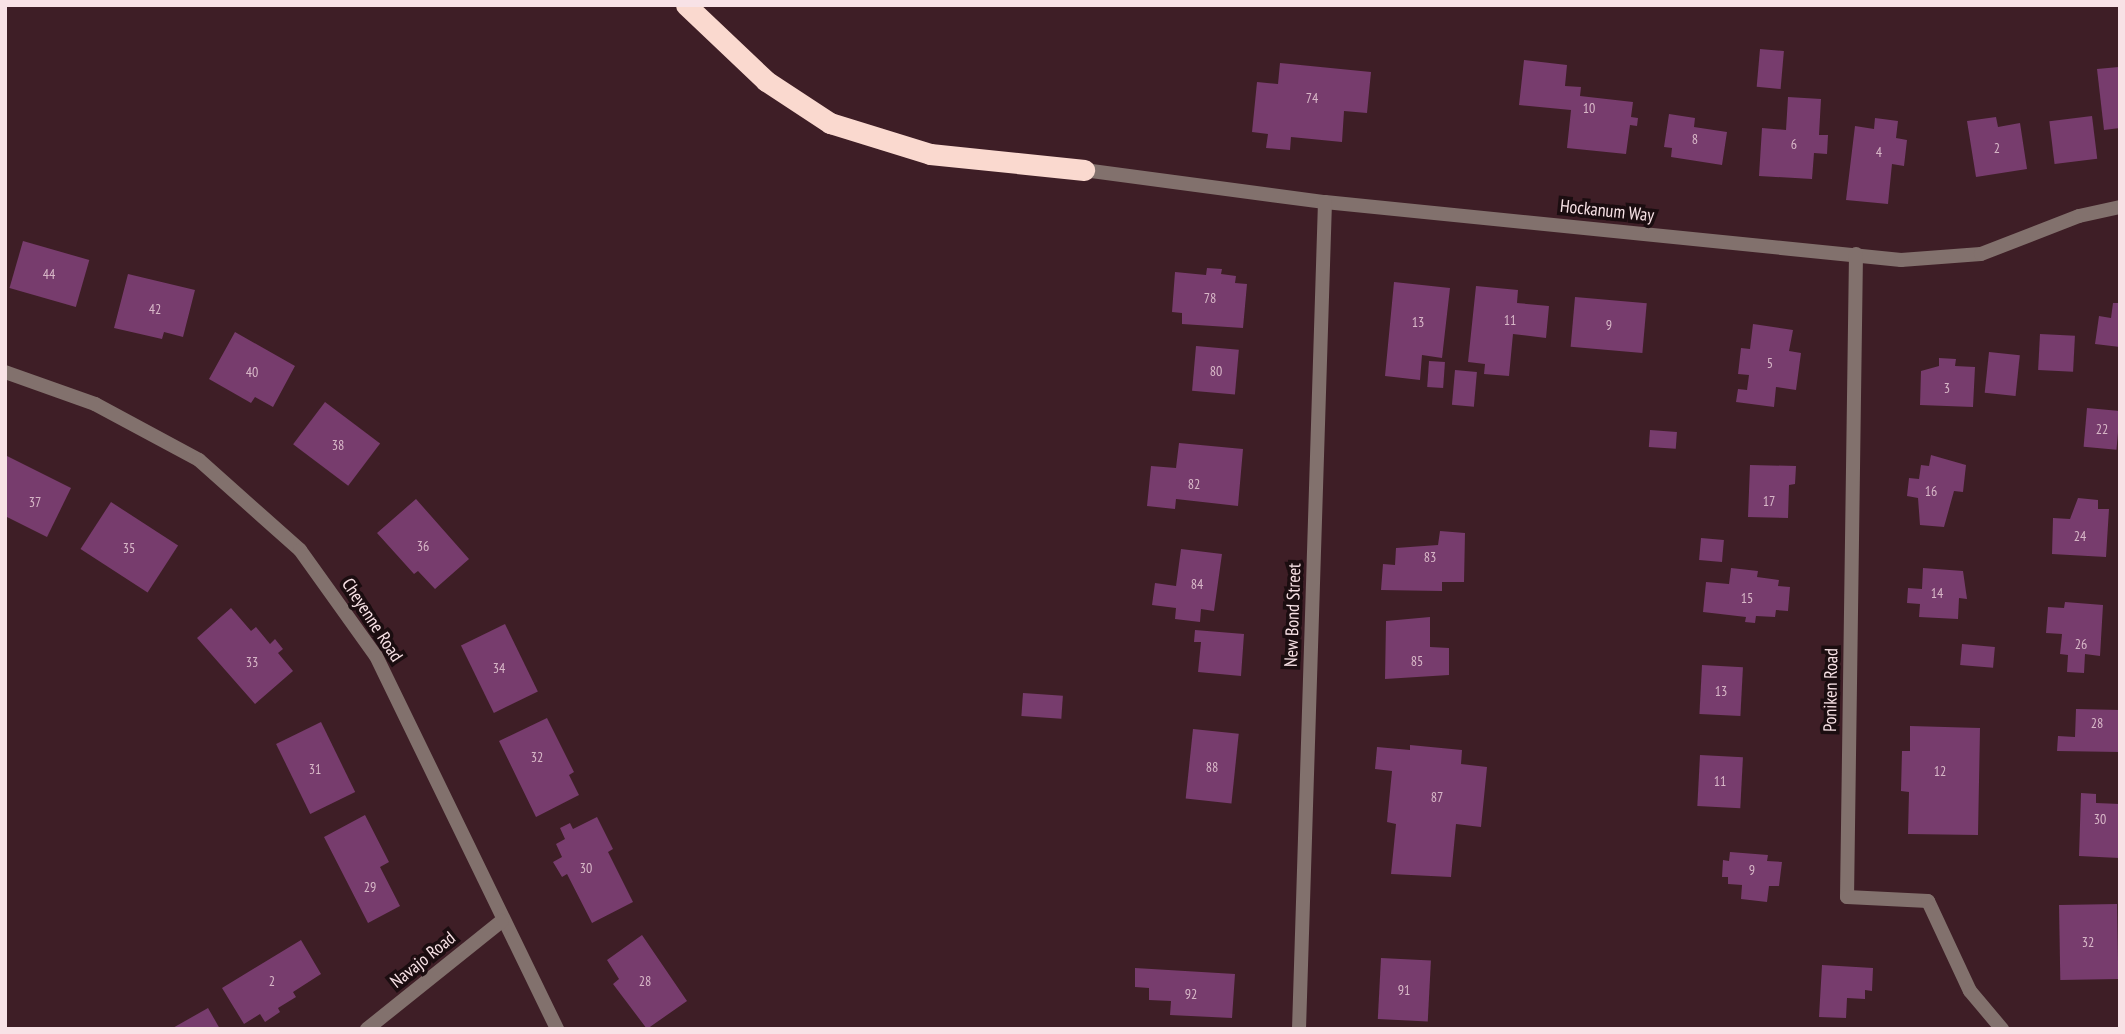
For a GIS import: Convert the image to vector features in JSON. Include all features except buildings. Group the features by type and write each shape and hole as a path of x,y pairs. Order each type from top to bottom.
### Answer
{"highway":[{"path":"687,5 748,66 797,103 862,135 930,154 1084,170"},
{"path":"709,5 748,66"}],"street":[{"name":"Hockanum Way","path":"1084,170 1325,202 1856,254 1957,258 2095,210 2120,207"},
{"name":"New Bond Street","path":"1299,1029 1325,202"},
{"name":"Poniken Road","path":"1856,254 1847,897 1928,901 1970,991 2002,1029"},
{"name":"Cheyenne Road","path":"5,372 95,404 199,460 299,550 376,656 557,1029"},
{"name":"Navajo Road","path":"367,1029 502,920"}]}
